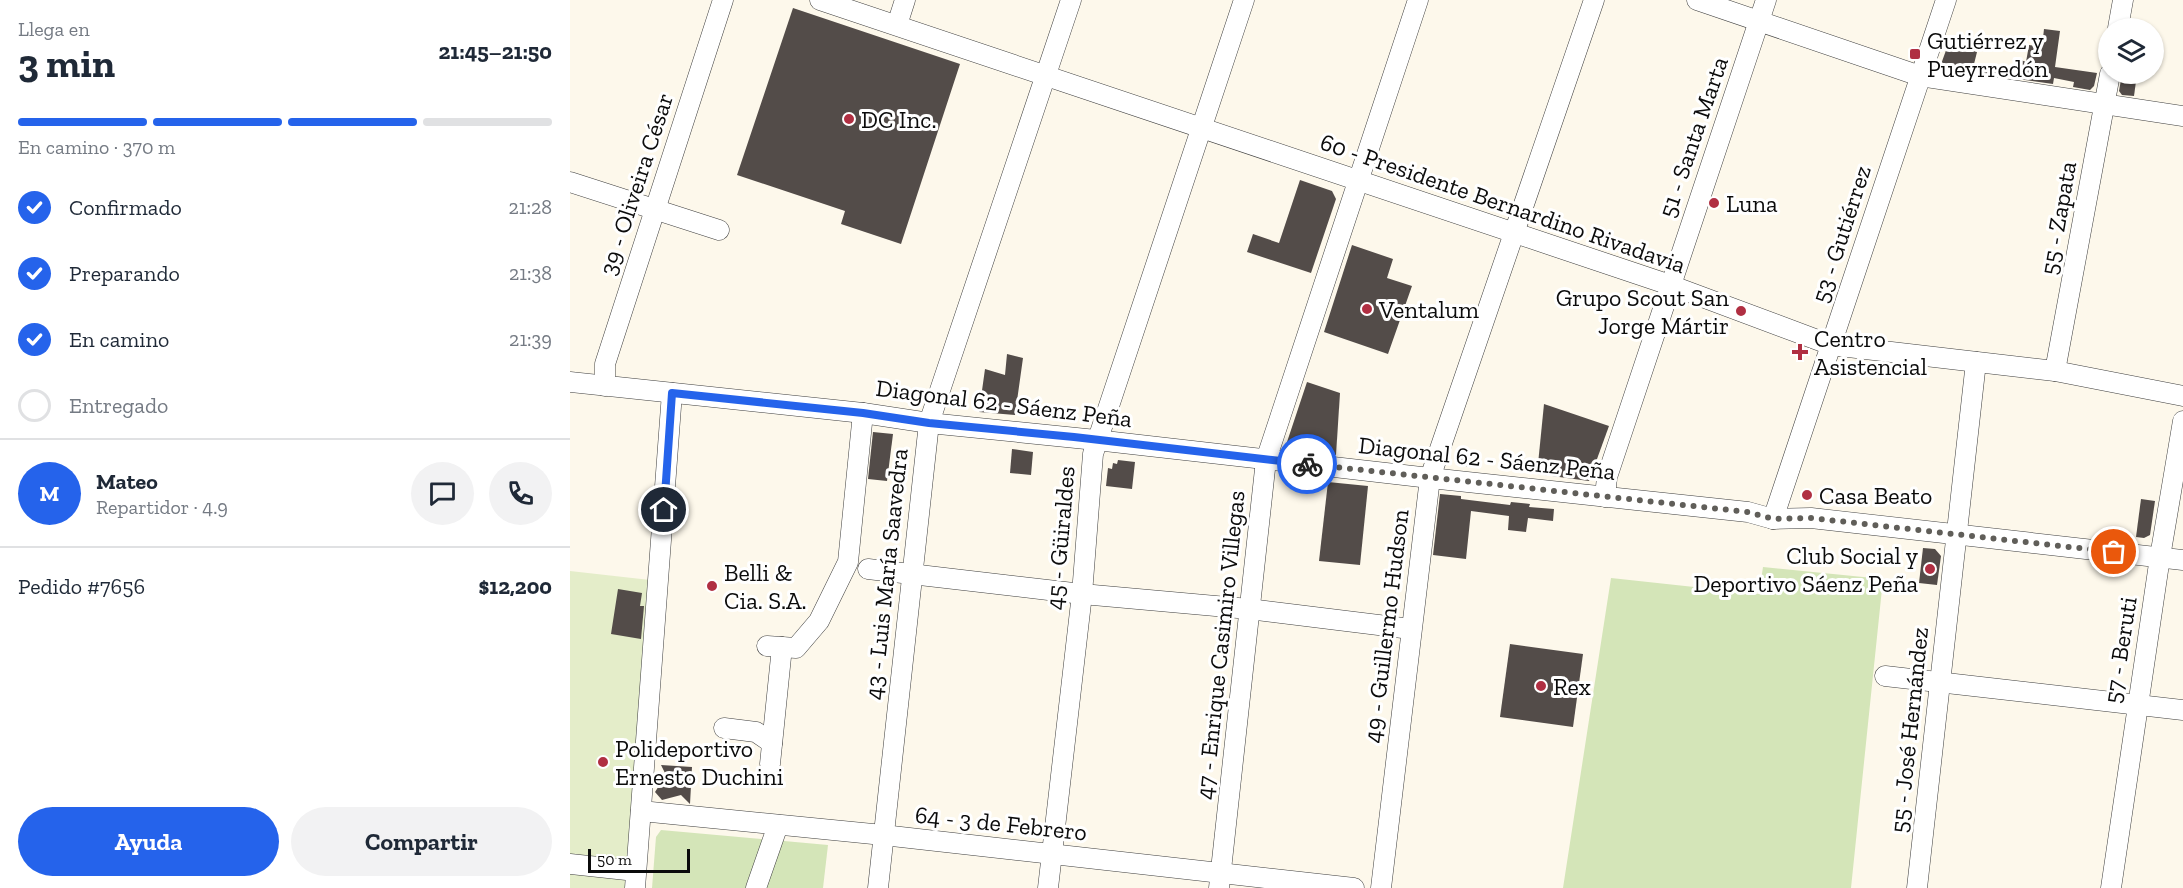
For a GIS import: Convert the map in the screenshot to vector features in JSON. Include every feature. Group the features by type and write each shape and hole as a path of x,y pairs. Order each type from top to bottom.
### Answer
{"street":[{"name":"39 - Oliveira César","path":"605,386 605,364 723,0"},
{"name":"60 - Presidente Bernardino Rivadavia","path":"820,0 1670,285 1831,345 2055,371 2183,396"},
{"path":"897,25 905,0"},
{"name":"43 - Luis María Saavedra","path":"878,888 929,423 1071,0"},
{"name":"45 - Güiraldes","path":"1048,888 1082,594 1096,440 1244,0"},
{"name":"47 - Enrique Casimiro Villegas","path":"1220,880 1266,460 1418,0"},
{"name":"49 - Guillermo Hudson","path":"1381,888 1430,478 1594,0"},
{"path":"1697,0 1920,76 2183,116"},
{"name":"51 - Santa Marta","path":"1605,497 1607,477 1766,0"},
{"name":"53 - Gutiérrez","path":"1773,519 1946,0"},
{"path":"2119,18 2122,0"},
{"name":"55 - Zapata","path":"2055,371 2108,84"},
{"path":"570,182 719,230"},
{"name":"55 - José Hernández","path":"1917,888 1977,362"},
{"name":"Diagonal 62 - Sáenz Peña","path":"570,382 1748,512 1773,519 1811,518 2183,560"},
{"path":"570,864 636,879 672,393"},
{"path":"770,764 775,647 796,648 819,621 848,561 863,413"},
{"name":"57 - Beruti","path":"2111,888 2160,557 2183,421"},
{"path":"868,569 1082,594 1248,609 1411,629"},
{"path":"1885,676 2183,710"},
{"path":"724,728 756,732 772,743"},
{"name":"64 - 3 de Febrero","path":"641,811 1052,855 1220,880 1354,888"},
{"path":"756,888 778,825"}],"green space":[{"path":"1763,567 1883,579 1851,888 1563,888 1611,578 1759,594"},
{"name":"Polideportivo Ernesto Duchini","path":"570,571 650,580 626,888 570,888"},
{"path":"661,830 828,845 823,888 652,888 656,837"}],"building":[{"name":"DC Inc.","path":"793,8 960,64 901,244 841,224 845,211 737,175"},
{"path":"2044,29 2060,31 2055,67 2097,73 2094,86 2090,90 2073,87 2074,82 2054,78 2053,84 2018,79 2021,60 2026,62 2029,45 2042,47"},
{"path":"1949,42 1977,52 1974,64 2000,71 1999,76 1940,67"},
{"path":"2120,84 2136,84 2134,96 2122,95 2119,91"},
{"path":"1300,180 1332,191 1336,199 1311,273 1247,252 1253,234 1279,243"},
{"name":"Ventalum","path":"1352,245 1393,259 1387,278 1412,286 1388,354 1324,332"},
{"path":"1007,354 1023,358 1015,415 979,412 985,369 1005,375"},
{"path":"1307,382 1340,393 1336,455 1293,450 1287,442"},
{"path":"1544,404 1609,426 1589,481 1537,474"},
{"path":"873,432 893,434 887,481 868,479"},
{"path":"1459,448 1472,451 1469,467 1462,465 1457,459"},
{"path":"1012,449 1033,452 1031,475 1010,473"},
{"path":"1118,460 1135,462 1132,489 1106,486 1108,468 1112,469 1113,463 1117,464"},
{"path":"1328,482 1368,486 1360,565 1319,561"},
{"path":"1440,494 1461,496 1461,499 1510,505 1511,502 1530,504 1529,507 1554,509 1553,521 1528,518 1526,532 1508,530 1509,516 1471,511 1466,559 1433,555"},
{"path":"2141,499 2155,501 2150,535 2144,538 2136,537"},
{"name":"Club Social y Deportivo Sáenz Peña","path":"1923,548 1935,549 1941,556 1937,585 1919,583"},
{"path":"618,589 642,593 640,606 644,606 641,639 611,634"},
{"name":"Rex","path":"1510,644 1583,654 1573,727 1500,717"},
{"path":"661,765 692,767 690,804 681,795 662,800 655,792 666,775"}],"way so far":[{"path":"1307,464 1748,512 1773,519 1811,518 2114,552"}],"place":[{"name":"Gutiérrez y Pueyrredón","path":"1915,54"},
{"name":"DC Inc.","path":"849,119"},
{"name":"Luna","path":"1714,203"},
{"name":"Ventalum","path":"1367,309"},
{"name":"Grupo Scout San Jorge Mártir","path":"1741,311"},
{"name":"Centro Asistencial","path":"1800,352"},
{"name":"Casa Beato","path":"1807,495"},
{"name":"Club Social y Deportivo Sáenz Peña","path":"1930,569"},
{"name":"Belli & Cia. S.A.","path":"712,586"},
{"name":"Rex","path":"1541,686"},
{"name":"Polideportivo Ernesto Duchini","path":"603,762"}],"route":[{"path":"664,510 672,393 1307,464"}]}
